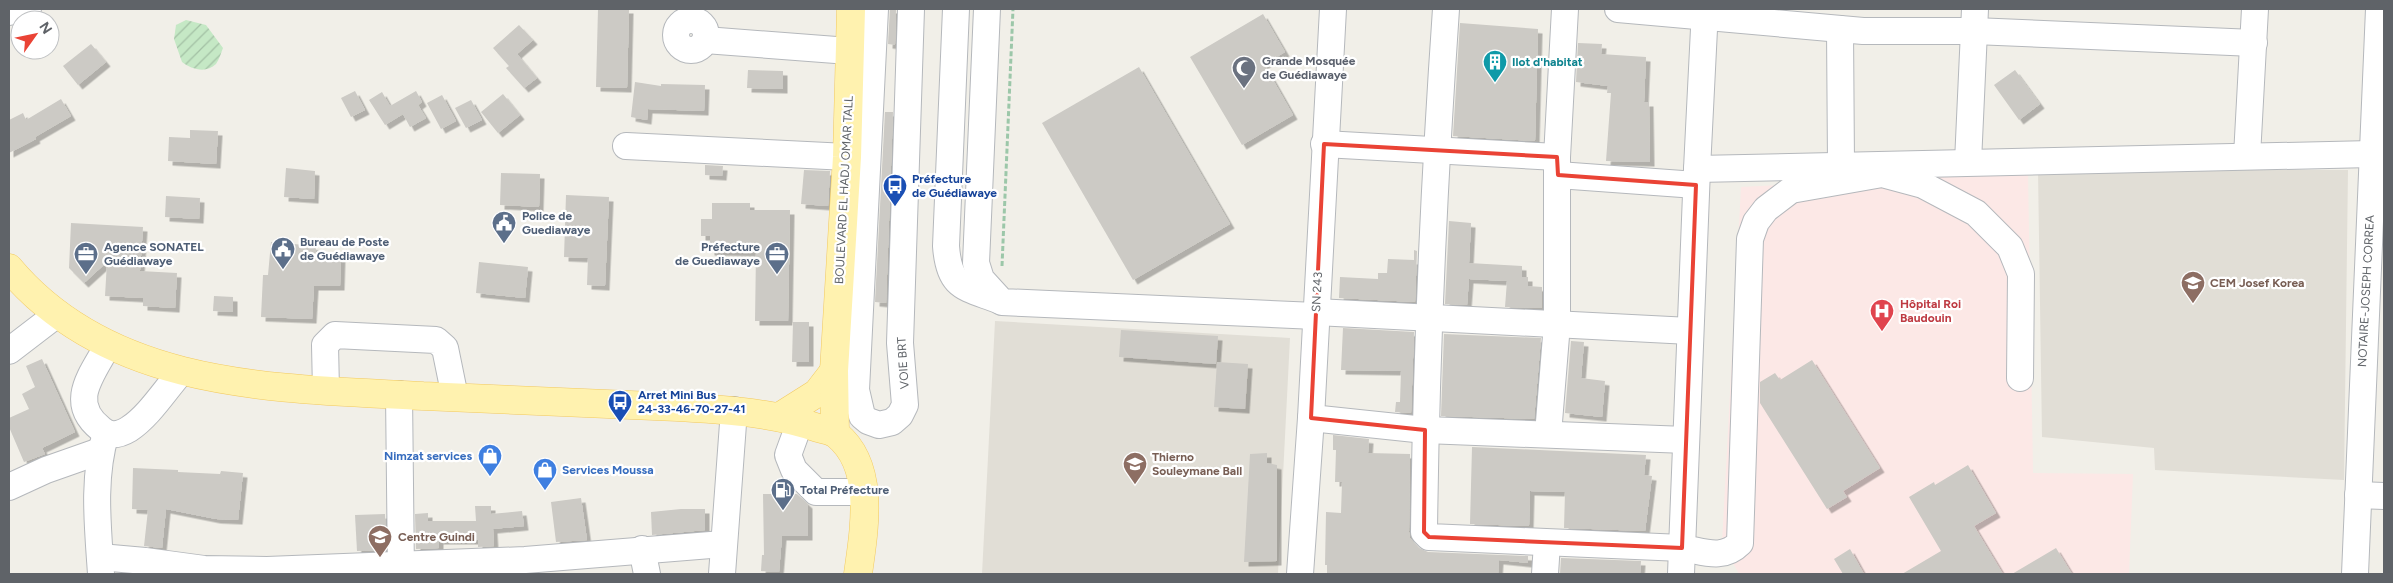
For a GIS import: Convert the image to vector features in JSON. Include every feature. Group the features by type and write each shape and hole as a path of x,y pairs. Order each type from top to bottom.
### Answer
{"main road":[{"name":"BOULEVARD EL HADJ OMAR TALL","path":"835,433 834,371 847,157 851,9"},
{"path":"9,268 56,315 108,345 181,372 262,386 734,410 789,419 835,433 852,452 861,473 863,538 858,574"},
{"path":"789,419 817,393 834,371"}],"street":[{"path":"9,12 28,9"},
{"name":"VOIE BRT","path":"875,9 856,390 862,416 868,421 879,425 892,422 900,415 905,405 900,343 911,9"},
{"path":"956,9 946,246 948,265 959,285 1002,302 1430,318 1690,331"},
{"path":"987,9 976,262 981,279 1002,302"},
{"name":"SN 243","path":"1300,574 1311,418 1324,144 1333,9"},
{"path":"1446,9 1436,149 1425,430 1424,532 1429,537 1682,548 1722,555 1734,550 1740,544 1750,239 1756,222 1766,209 1791,190 1882,174 1923,185 1976,213 2010,247 2021,274 2020,378"},
{"path":"1548,434 1557,324 1557,166 1565,9"},
{"path":"1618,9 1705,12 1856,23 1974,20 2254,44"},
{"path":"2247,156 2255,9"},
{"name":"NOTAIRE-JOSEPH CORREA","path":"2355,574 2358,495 2373,382 2376,251 2372,154 2379,108 2379,9"},
{"path":"1681,574 1705,12"},
{"path":"1968,162 1974,20"},
{"path":"696,23 849,51"},
{"path":"1841,165 1856,23"},
{"path":"1324,144 1436,149 1557,166 1697,177 1841,165 2372,154"},
{"path":"626,146 847,157"},
{"path":"9,351 56,315"},
{"path":"326,390 325,345 335,335 367,336 436,340 445,348 455,397"},
{"path":"108,345 84,390 83,398 85,410 103,442 98,490 101,566 225,570 401,570 642,549 723,544"},
{"path":"9,487 130,428 140,420 181,372"},
{"path":"400,394 401,570"},
{"path":"722,574 734,410"},
{"path":"1311,418 1425,430 1686,440"},
{"path":"789,419 788,456 794,470 816,492 863,492"},
{"path":"2358,495 2384,496"},
{"path":"1545,574 1547,543"},
{"path":"642,549 647,574"}],"path":[{"path":"1002,268 1013,9"}],"highlighted area":[{"path":"1324,144 1557,157 1558,175 1696,185 1682,548 1429,537 1424,532 1425,430 1311,418"}],"shaded area":[{"name":"CEM Josef Korea","path":"2038,170 2348,170 2344,480 2155,470 2154,448 2042,437"},
{"name":"Hôpital Roi Baudouin","path":"2028,172 2033,473 2133,474 2129,574 1739,574 1722,543 1741,187"},
{"name":"Thierno Souleymane Ball","path":"995,321 1290,338 1278,574 982,574"}],"green space":[{"path":"186,20 206,25 223,48 216,64 208,69 203,70 190,67 182,62 174,39 176,25"}],"building":[{"path":"598,9 629,9 627,88 596,87"},
{"path":"890,9 896,9 895,45 888,44"},
{"name":"Grande Mosquée de Guédiawaye","path":"1263,14 1285,52 1264,64 1293,115 1242,145 1190,57"},
{"name":"Ilot d'habitat","path":"1460,23 1538,29 1535,141 1453,136"},
{"path":"519,25 533,40 517,54 537,78 524,88 506,68 509,66 493,48"},
{"path":"1578,43 1602,44 1601,54 1646,57 1644,102 1649,102 1650,162 1606,161 1611,93 1607,93 1608,86 1576,82"},
{"path":"91,44 106,62 78,85 63,66"},
{"path":"1139,67 1230,224 1133,280 1042,123"},
{"path":"748,70 783,71 783,89 747,88"},
{"path":"2015,70 2040,104 2019,120 1994,85"},
{"path":"635,82 661,86 661,84 705,85 704,111 648,109 647,120 631,117"},
{"path":"355,91 365,110 351,117 341,98"},
{"path":"416,91 422,102 418,105 426,118 410,127 403,114 385,125 369,100 382,92 390,106"},
{"path":"503,94 520,115 498,133 481,112"},
{"path":"442,95 456,121 441,129 427,103"},
{"path":"61,99 71,116 35,137 36,139 9,153 9,120 23,113 26,120"},
{"path":"471,100 482,120 466,128 455,108"},
{"path":"885,112 893,112 886,303 875,302"},
{"path":"190,130 218,131 216,164 168,161 169,137 190,138"},
{"path":"705,165 723,166 722,176 705,175"},
{"path":"286,168 315,171 314,199 284,197"},
{"path":"804,170 830,171 828,206 801,204"},
{"path":"501,173 540,174 539,207 500,205"},
{"path":"566,195 609,197 605,286 587,285 588,258 564,257"},
{"path":"166,196 200,198 199,219 165,217"},
{"path":"712,203 750,203 750,210 790,210 788,321 755,321 756,252 710,251 710,236 701,236 701,219 712,219"},
{"path":"1449,221 1471,223 1469,263 1522,266 1522,277 1528,277 1528,286 1542,287 1542,308 1505,307 1507,281 1469,279 1467,305 1445,304"},
{"path":"71,223 143,227 140,271 177,273 175,308 143,306 143,298 105,296 107,262 84,283 69,268"},
{"path":"271,242 316,246 316,254 341,254 340,286 314,286 312,319 261,317 263,275 268,275"},
{"path":"1414,250 1417,251 1415,302 1339,298 1340,277 1378,279 1378,273 1387,273 1388,259 1414,260"},
{"path":"479,262 528,267 525,298 476,293"},
{"path":"214,296 233,297 233,312 213,311"},
{"path":"793,322 809,322 809,362 792,362"},
{"path":"1343,328 1414,332 1411,413 1395,412 1396,402 1400,402 1401,371 1341,370"},
{"path":"1121,330 1218,336 1216,364 1119,357"},
{"path":"1444,334 1541,338 1534,419 1441,416"},
{"path":"1571,341 1584,342 1581,378 1605,381 1602,417 1565,413"},
{"path":"42,359 75,432 42,448 45,454 24,462 9,427 9,418 29,409 22,394 35,387 26,366"},
{"path":"1812,360 1880,468 1843,491 1847,497 1827,509 1760,403 1760,382 1775,373 1780,380"},
{"path":"1217,362 1248,364 1245,409 1214,407"},
{"path":"1333,435 1369,439 1368,453 1410,454 1409,532 1410,538 1419,548 1428,552 1528,556 1528,563 1499,560 1498,574 1327,574 1327,565 1325,565 1326,512 1341,513 1342,482 1335,482 1336,450 1333,450"},
{"path":"1472,447 1646,455 1644,475 1652,476 1645,531 1564,528 1565,492 1530,491 1529,526 1470,524"},
{"path":"1267,453 1267,463 1277,465 1277,561 1244,562 1250,454"},
{"path":"1968,465 1996,513 1974,526 2003,574 1902,574 1941,551 1909,497 1934,482 1935,485"},
{"path":"133,468 220,474 221,471 243,473 238,520 216,519 166,509 162,548 144,546 148,510 132,509"},
{"path":"763,494 797,494 808,504 808,536 782,536 779,572 761,571 762,555 764,555"},
{"path":"581,498 587,540 556,542 551,502"},
{"path":"475,506 491,506 491,514 522,511 524,526 493,529 494,546 478,547 478,540 439,540 439,548 416,549 415,514 428,513 428,521 476,521"},
{"path":"705,509 705,530 652,535 651,512"},
{"path":"385,514 386,550 357,551 355,515"},
{"path":"2056,548 2072,574 2012,574"},
{"path":"1850,549 1864,574 1843,574 1834,559"},
{"path":"1561,558 1641,561 1640,574 1560,574"}],"place":[{"name":"Ilot d'habitat","path":"1495,83"},
{"name":"Grande Mosquée de Guédiawaye","path":"1244,89"},
{"name":"Préfecture de Guédiawaye","path":"895,207"},
{"name":"Police de Guediawaye","path":"504,244"},
{"name":"Bureau de Poste de Guédiawaye","path":"283,270"},
{"name":"Agence SONATEL Guédiawaye","path":"86,275"},
{"name":"Préfecture de Guediawaye","path":"777,275"},
{"name":"CEM Josef Korea","path":"2193,304"},
{"name":"Hôpital Roi Baudouin","path":"1882,332"},
{"name":"Arret Mini Bus 24-33-46-70-27-41","path":"620,423"},
{"name":"Nimzat services","path":"490,477"},
{"name":"Thierno Souleymane Ball","path":"1135,485"},
{"name":"Services Moussa","path":"545,491"},
{"name":"Total Préfecture","path":"783,511"},
{"name":"Centre Guindi","path":"380,558"}]}
